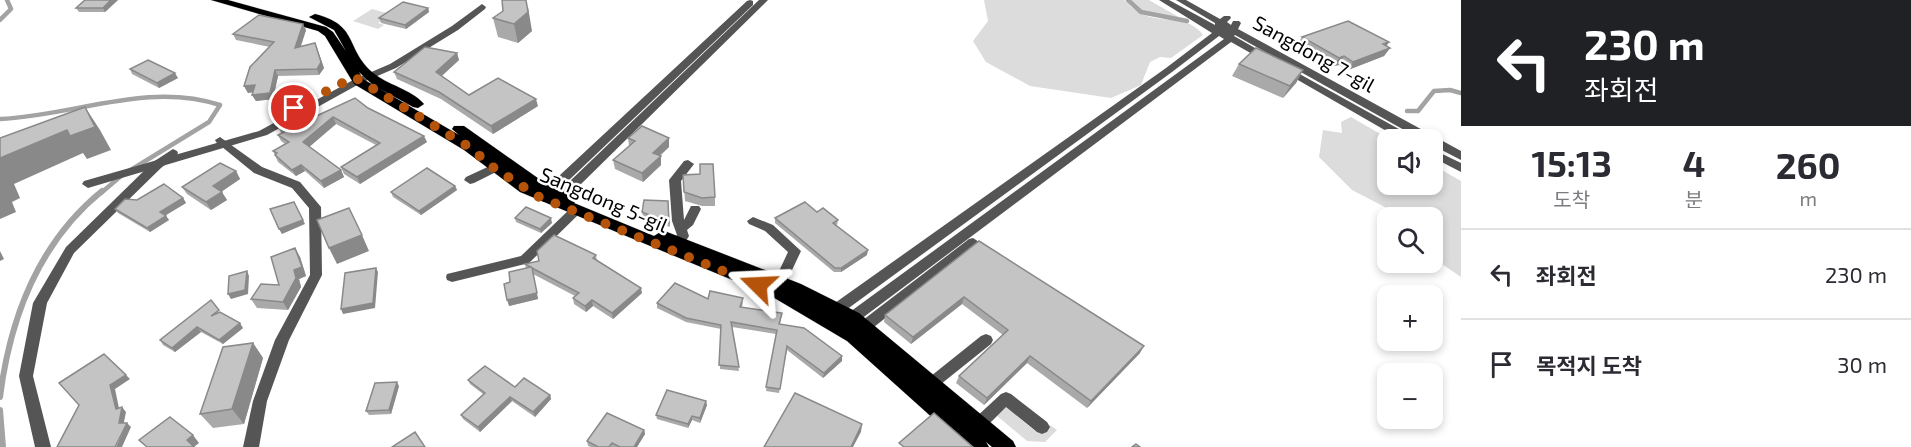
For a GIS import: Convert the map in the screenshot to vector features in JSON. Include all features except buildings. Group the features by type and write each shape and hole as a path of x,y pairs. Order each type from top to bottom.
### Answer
{"main road":[{"name":"Sangdong 5-gil","path":"216,0 322,29 329,34 362,77 469,147 494,168 555,198 680,235 837,309 859,322 1006,447"},
{"path":"248,0 336,25 342,29 362,77"},
{"name":"Sangdong 5-gil","path":"362,77 478,141 574,211 777,292 825,318 840,327 913,387 979,447"}],"street":[{"path":"555,198 753,0"},
{"path":"555,198 764,0"},
{"path":"1163,0 1227,27 1393,129"},
{"name":"Sangdong 7-gil","path":"1180,0 1412,129"},
{"path":"131,169 112,178 89,179 263,133 455,28 478,6"},
{"path":"825,318 1227,27"},
{"path":"859,322 1227,27"},
{"path":"43,447 26,375 40,303 70,250 154,162 173,153 222,143 258,170 296,185 315,207 316,275 282,339 260,400 251,447"},
{"name":"Sangdong 7-gil","path":"1443,146 1461,156"},
{"path":"1443,158 1461,168"},
{"path":"680,235 675,180 688,164"},
{"path":"470,180 494,168"},
{"path":"680,235 695,210"},
{"path":"452,277 525,260 574,211"},
{"path":"753,221 769,228 795,251 780,282"},
{"path":"840,327 859,322 973,242"},
{"path":"931,384 986,340"},
{"path":"979,424 1006,398 1042,427"}],"shaded area":[{"path":"984,0 1124,0 1144,15 1183,22 1191,25 1203,35 1171,58 1160,57 1150,62 1141,85 1111,98 1030,86 986,62 973,41 988,21"},
{"path":"1130,0 1149,0 1182,19 1143,11"},
{"path":"372,9 390,14 378,23 384,25 378,29 353,21"},
{"path":"1351,117 1377,132 1377,195 1443,195 1443,171 1461,181 1461,277 1443,265 1443,207 1385,207 1352,190 1319,157 1323,130 1342,133 1341,122"},
{"path":"1005,406 1035,431 1045,430 1050,425 1057,430 1045,442 1027,441 996,415"}],"waterway":[{"path":"0,20 11,9 7,0"},
{"path":"1128,0 1141,12 1187,21"},
{"path":"1407,111 1418,111 1434,91 1450,90 1461,93"},
{"path":"0,119 28,117 138,98 193,99 220,105 209,122 129,171"},
{"path":"101,193 121,176"},
{"path":"0,397 11,339 31,284 60,234 102,191"},
{"path":"0,410 3,447"}],"route":[{"path":"294,108 354,77 469,147 494,168 539,197 758,285"}]}
